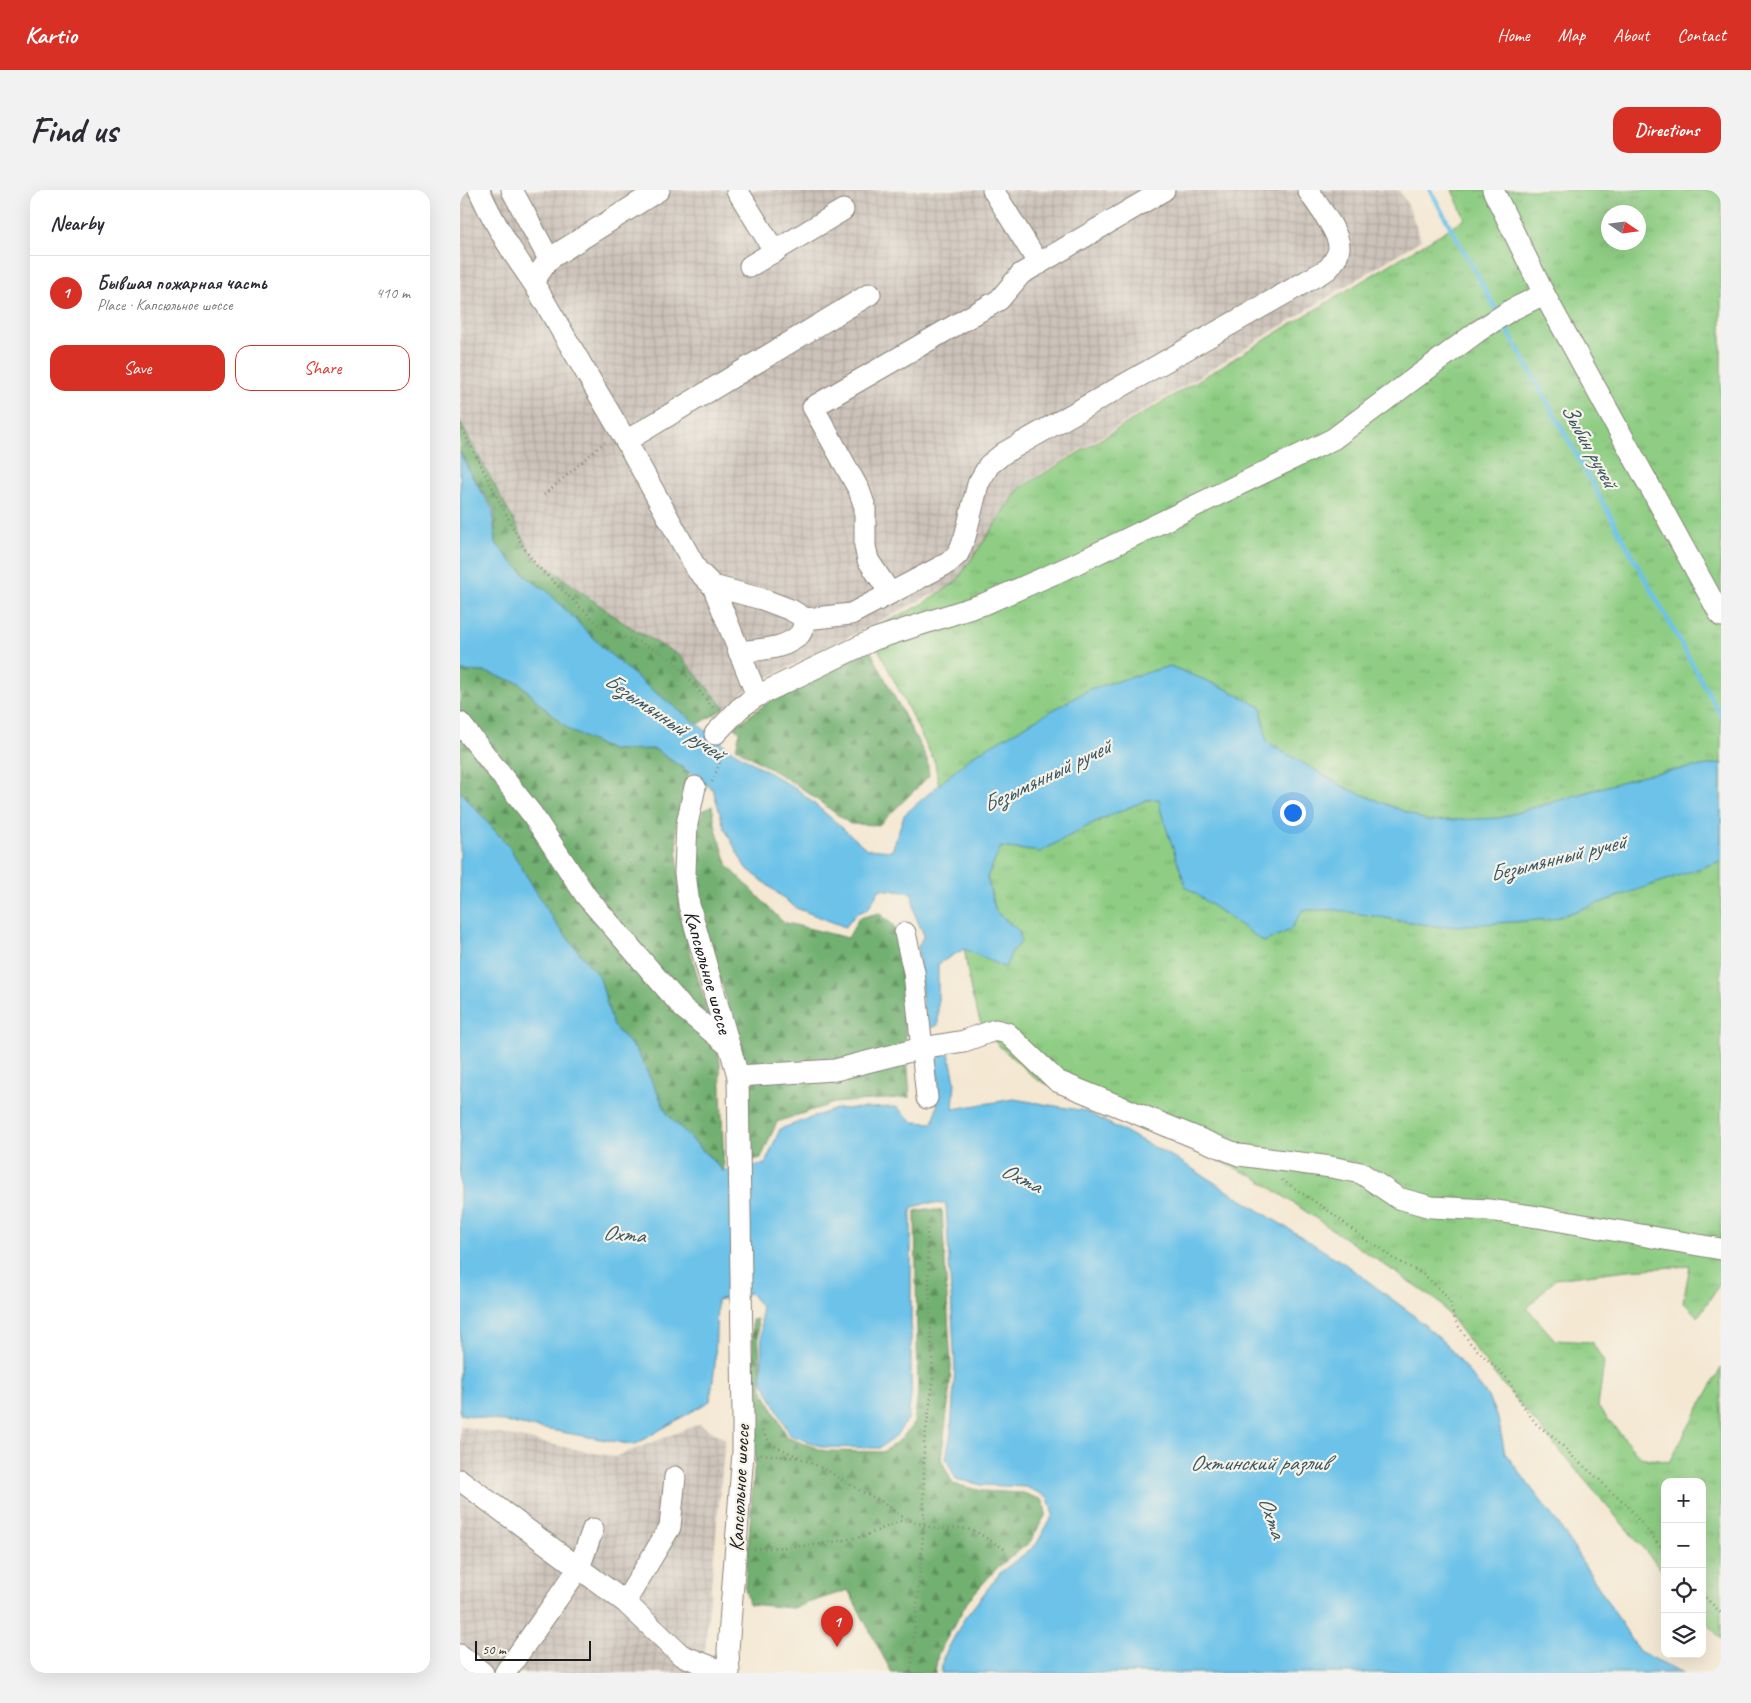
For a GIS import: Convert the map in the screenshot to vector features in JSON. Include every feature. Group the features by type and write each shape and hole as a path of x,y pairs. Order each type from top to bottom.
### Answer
{"street":[{"path":"479,190 493,221 515,258 533,282 623,435 697,570 713,586 757,696"},
{"path":"512,190 549,259"},
{"path":"533,282 549,259 659,190"},
{"path":"736,190 775,252"},
{"path":"993,190 1038,264"},
{"path":"890,593 868,560 865,546 864,507 859,490 813,407 999,300 1021,274 1164,190"},
{"path":"713,586 776,604 806,619 851,614 948,563 958,554 978,484 989,466 1004,453 1328,269 1336,260 1339,249 1337,237 1308,190"},
{"path":"1493,190 1544,294 1721,616"},
{"path":"750,266 843,210"},
{"path":"623,435 870,294"},
{"path":"722,734 740,708 757,696 876,639 984,604 1069,567 1333,439 1477,332 1510,310 1544,294"},
{"path":"739,652 778,646 792,640 801,633 806,619"},
{"path":"460,723 532,814 586,896 683,1008 730,1047"},
{"name":"Капсюльное шоссе","path":"702,788 688,824 685,873 688,897 738,1076 743,1452 728,1650 728,1673"},
{"path":"905,933 914,972 927,1098"},
{"path":"738,1076 835,1070 922,1048 964,1041 995,1030 1001,1031 1007,1033 1057,1081 1239,1155 1331,1167 1361,1173 1398,1198 1431,1207 1489,1210 1721,1249"},
{"path":"625,1602 670,1527 675,1477"},
{"path":"460,1480 625,1602 679,1664 728,1673"},
{"path":"505,1673 579,1568 592,1529"},
{"path":"460,1655 484,1673"}],"path":[{"path":"460,424 522,544 536,565 602,628 613,634 655,649 675,662 712,705 722,734 702,788"},
{"path":"544,495 623,435"},
{"path":"1278,1177 1329,1211 1367,1242 1379,1247 1392,1258 1423,1274 1441,1290 1450,1302 1455,1321 1471,1344 1507,1378 1537,1425 1554,1437 1575,1459 1601,1480 1608,1490 1625,1503 1661,1547"},
{"path":"911,1673 924,1524 924,1444 933,1383 927,1229"},
{"path":"743,1416 760,1427 771,1444 826,1470 883,1502 905,1519 936,1529 958,1528 973,1530 1006,1550"},
{"path":"743,1452 801,1459"},
{"path":"736,1551 814,1545 862,1537 905,1519"},
{"path":"1706,1598 1721,1613"}],"shaded area":[{"path":"460,190 1399,190 1408,205 1421,240 1021,486 957,582 753,685 725,708 680,656 622,622 533,556 460,422"},
{"path":"699,1424 725,1439 705,1649 697,1671 699,1673 460,1673 460,1426 615,1457"}],"green space":[{"path":"1452,190 1721,190 1721,1282 1698,1317 1683,1302 1690,1266 1627,1270 1555,1279 1527,1308 1555,1340 1592,1342 1604,1362 1598,1407 1640,1457 1669,1462 1721,1368 1721,1639 1706,1622 1706,1478 1661,1478 1661,1569 1495,1375 1439,1302 1255,1177 1036,1079 996,1043 980,1021 971,992 935,763 869,630 919,606 956,582 1020,488 1465,219"},
{"path":"460,422 533,556 622,622 680,656 725,708 697,725 603,648 547,591 527,577 510,560 495,542 495,510 470,472 460,451"},
{"path":"870,650 927,759 929,776 879,825 850,824 800,787 736,748 740,732 734,727 771,700"},
{"path":"460,671 485,672 520,683 539,703 571,731 611,750 655,749 689,772 676,820 680,916 720,1062 724,1171 668,1115 637,1051 613,1026 600,978 556,924 509,847 460,791"},
{"path":"712,806 716,829 728,866 783,922 848,938 859,918 879,913 894,926 899,949 910,1097 834,1103 777,1122 761,1158 747,1161 748,1084 741,1046 702,922 693,880 695,830 703,811"},
{"path":"927,1209 942,1211 951,1367 941,1459 953,1484 983,1491 1023,1493 1043,1500 1046,1514 1030,1542 998,1567 969,1599 938,1654 935,1673 892,1673 848,1590 792,1608 749,1604 745,1587 755,1459 752,1320 757,1319 762,1389 788,1438 825,1451 883,1452 901,1439 914,1423 918,1394 915,1211"}],"water":[{"name":"Безымянный ручей","path":"460,452 470,473 493,510 495,542 527,577 547,591 603,648 646,685 731,750 798,790 867,849 892,851 904,815 972,756 1090,689 1170,666 1227,689 1261,707 1267,742 1346,788 1428,821 1499,818 1644,775 1721,763 1721,861 1553,919 1440,927 1336,910 1303,910 1290,930 1264,942 1186,887 1161,812 1159,799 1147,800 1095,822 1040,852 1001,847 987,877 996,912 1019,931 1021,942 1012,951 1005,968 964,949 938,964 938,1025 925,1030 918,947 924,935 915,915 912,893 880,889 868,909 856,914 845,927 796,908 745,867 724,827 713,789 655,749 611,750 571,731 539,703 520,683 485,672 460,671"},
{"name":"Охтинский разлив","path":"460,791 509,847 556,924 600,978 613,1026 637,1051 668,1115 723,1171 765,1164 780,1129 836,1109 896,1107 914,1122 933,1123 937,1107 939,1080 933,1056 949,1053 955,1081 953,1109 1014,1099 1085,1111 1175,1158 1345,1264 1412,1314 1447,1345 1487,1395 1498,1419 1505,1453 1559,1525 1639,1651 1683,1673 941,1673 943,1658 964,1619 1001,1572 1036,1545 1053,1515 1048,1497 1026,1487 982,1485 956,1479 946,1458 951,1433 955,1367 946,1204 927,1203 911,1208 911,1395 908,1419 895,1437 879,1448 823,1447 790,1435 762,1380 761,1307 750,1293 717,1300 715,1365 710,1401 634,1445 460,1414"}],"waterway":[{"name":"Зыбин ручей","path":"1430,190 1497,311"},
{"name":"Зыбин ручей","path":"1503,322 1721,716"}],"place":[{"name":"Бывшая пожарная часть","path":"837,1647"}],"water label":[{"name":"Охта","path":"1022,1177"},
{"name":"Охта","path":"624,1233"},
{"name":"Охта","path":"1273,1517"}]}
